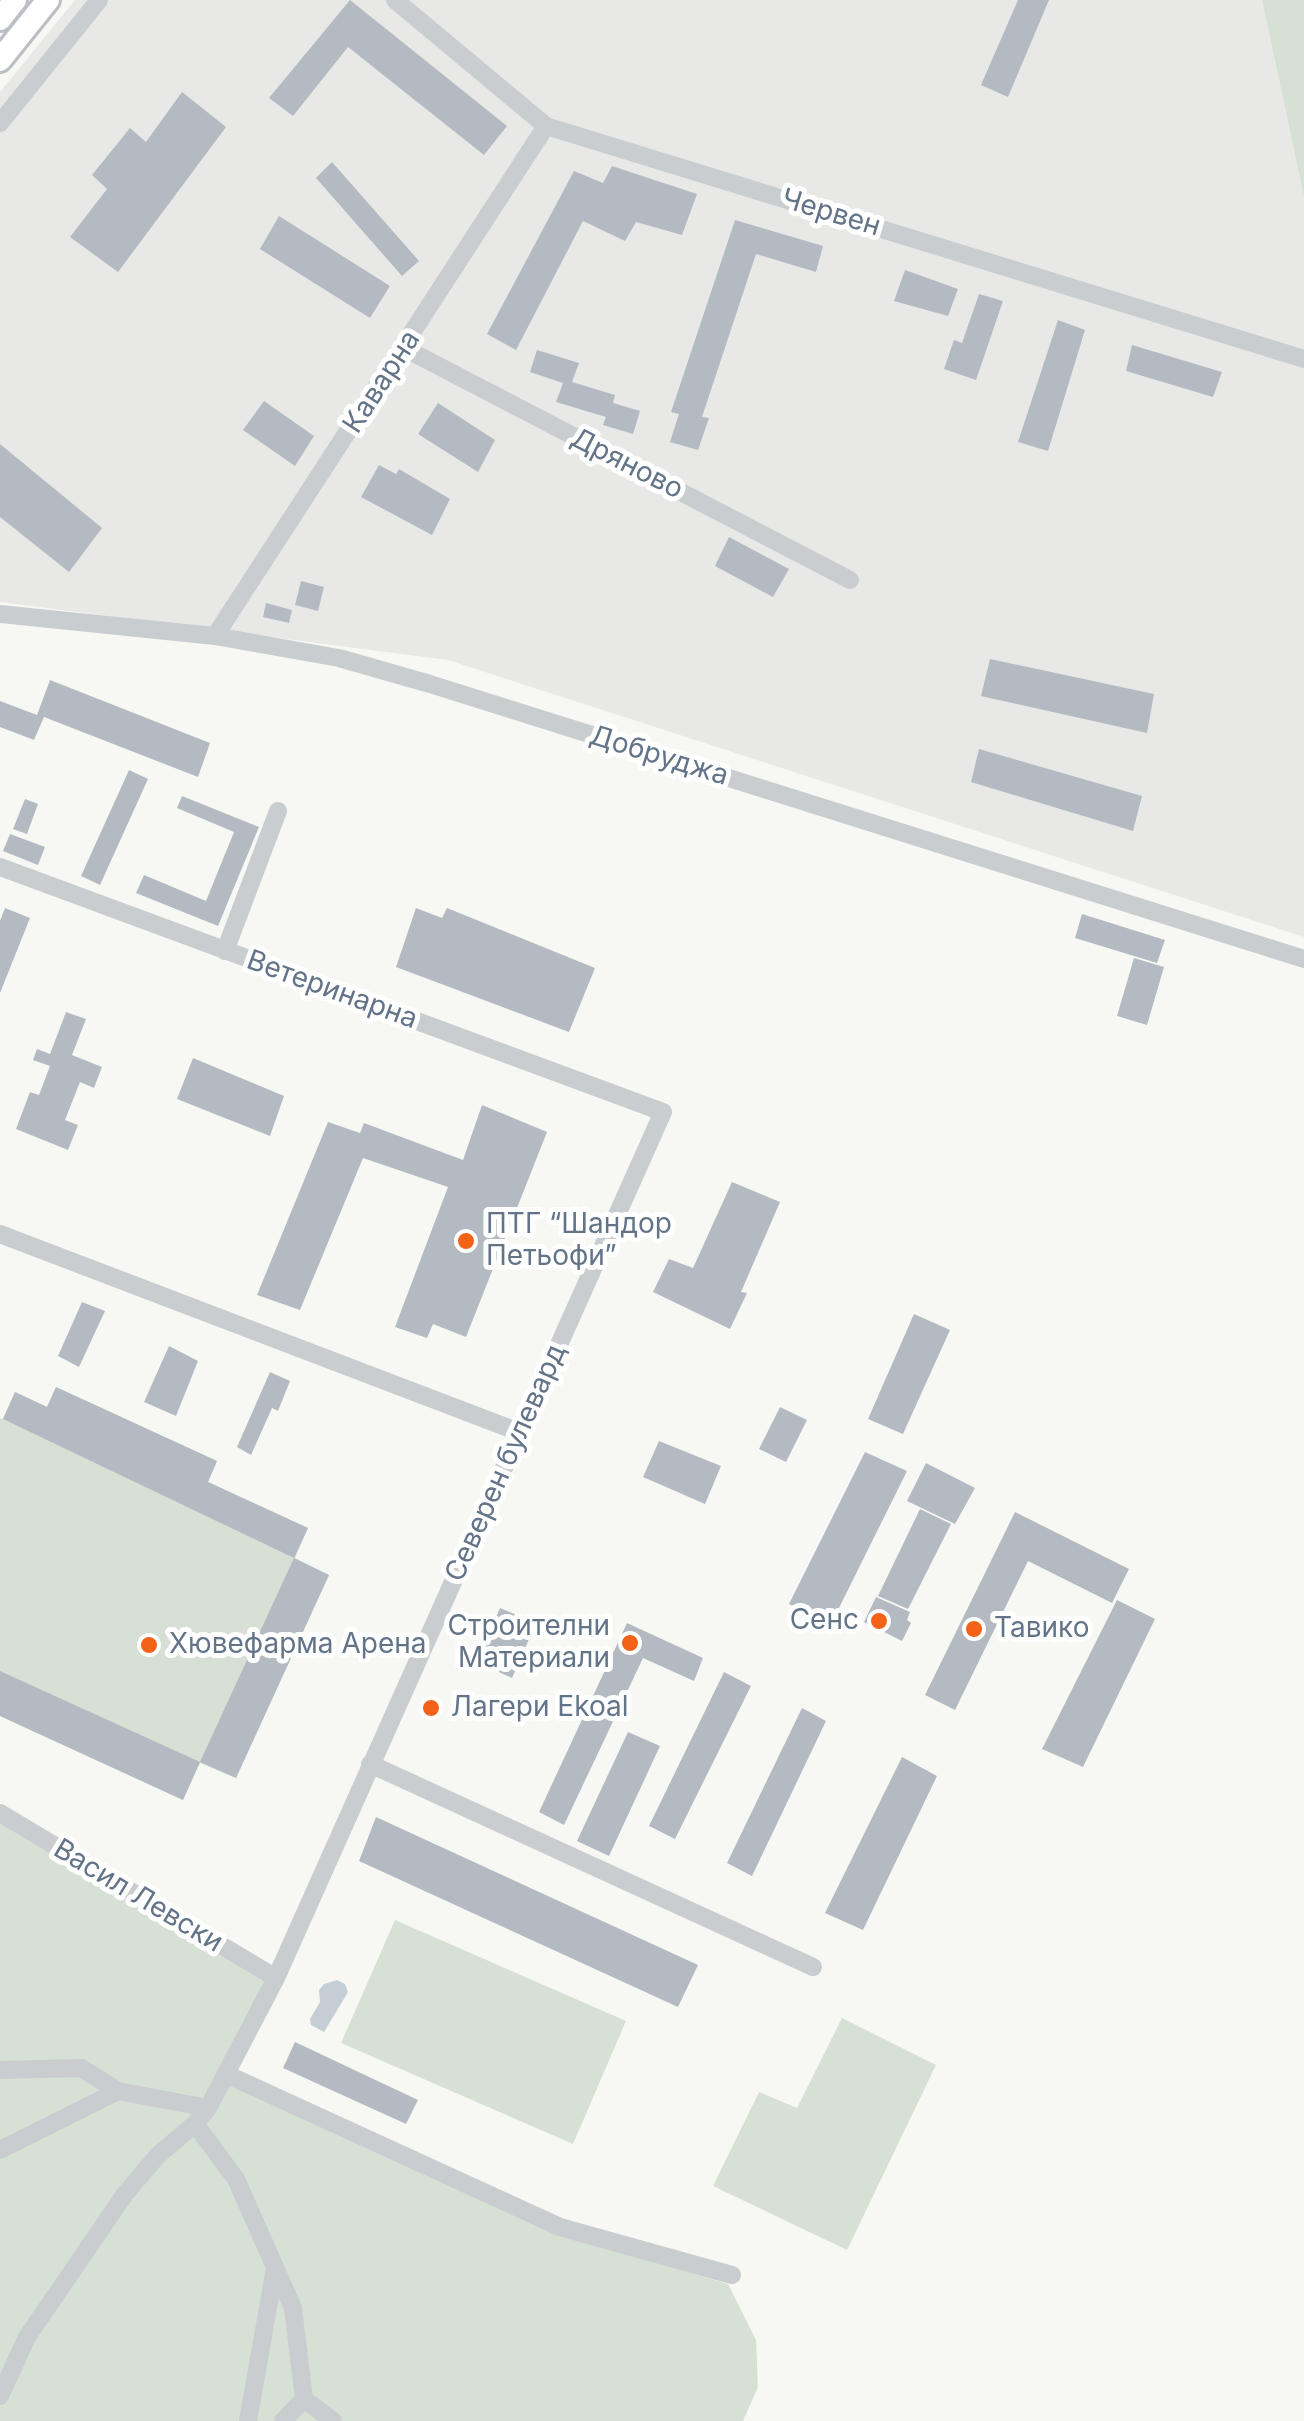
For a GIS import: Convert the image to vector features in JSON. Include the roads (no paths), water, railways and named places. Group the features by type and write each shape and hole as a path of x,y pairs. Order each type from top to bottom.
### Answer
{"street":[{"path":"0,18 15,0"},
{"path":"0,60 48,0"},
{"path":"0,124 100,0"},
{"name":"Червен","path":"395,0 546,126 1304,358"},
{"name":"Каварна","path":"216,636 546,126"},
{"name":"Дряново","path":"404,348 850,580"},
{"name":"Добруджа","path":"0,614 216,636 339,658 1304,960"},
{"path":"226,951 278,811"},
{"name":"Ветеринарна","path":"0,867 663,1112"},
{"name":"Северен булевард","path":"0,2396 27,2337 125,2194 158,2155 195,2124 228,2075 276,1978 663,1112"},
{"path":"0,1234 520,1432"},
{"path":"370,1764 813,1968"},
{"name":"Васил Левски","path":"0,1813 276,1978"},
{"path":"0,2070 81,2068 118,2091 208,2108"},
{"path":"228,2075 560,2227 732,2275"},
{"path":"0,2150 118,2091"},
{"path":"195,2124 236,2179 293,2308 304,2399 332,2421"},
{"path":"248,2421 275,2268"},
{"path":"282,2421 304,2399"}],"place":[{"name":"ПТГ “Шандор Петьофи”","path":"466,1241"},
{"name":"Сенс","path":"879,1621"},
{"name":"Тавико","path":"974,1629"},
{"name":"Строителни Материали","path":"630,1643"},
{"name":"Хювефарма Арена","path":"149,1645"},
{"name":"Лагери Ekoal","path":"431,1708"}]}
